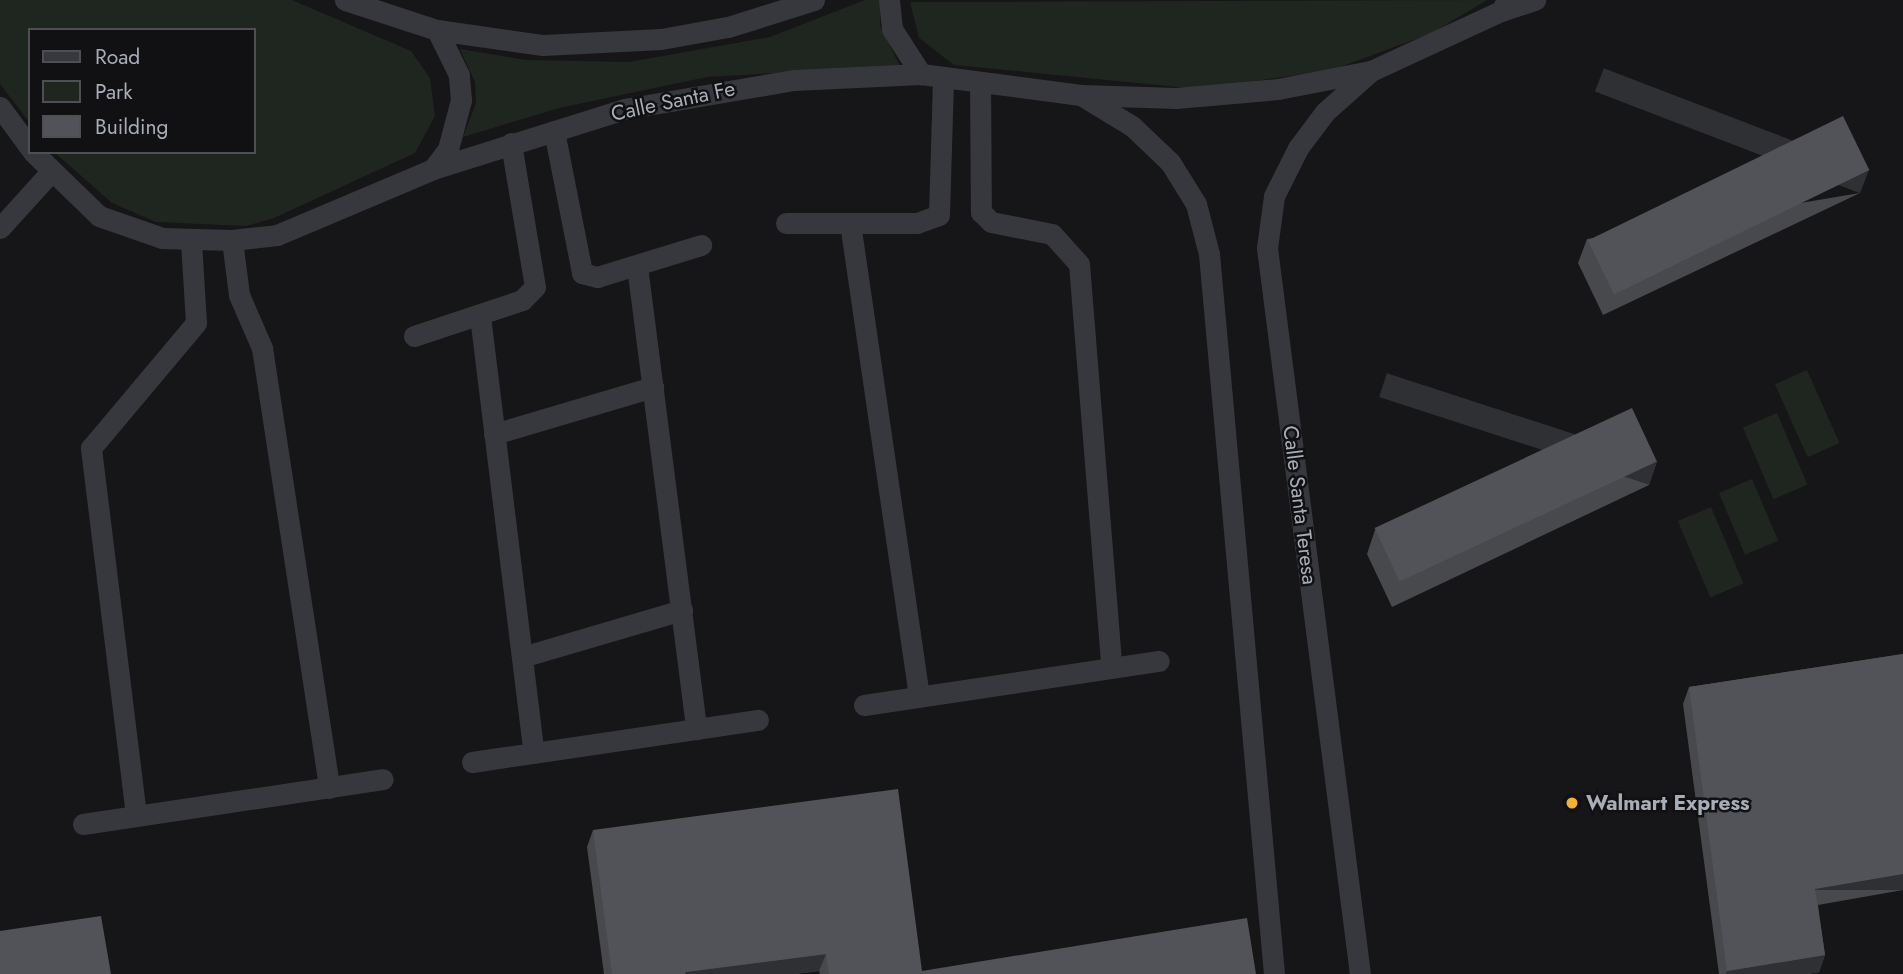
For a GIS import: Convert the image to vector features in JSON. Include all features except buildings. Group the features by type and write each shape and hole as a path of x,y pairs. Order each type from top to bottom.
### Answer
{"street":[{"path":"345,0 437,30 529,44 603,45 728,27 814,0"},
{"path":"889,0 892,29 921,74"},
{"path":"1371,71 1504,5 1535,0"},
{"path":"433,169 448,149 461,100 451,51 437,30"},
{"name":"Calle Santa Fe","path":"34,154 49,174 99,216 162,238 191,241 232,240 277,235 433,169 511,143 727,88 921,74 1081,95 1176,98 1278,89 1371,71"},
{"name":"Calle Santa Teresa","path":"1360,974 1267,248 1274,196 1298,148 1325,111 1371,71"},
{"path":"786,223 917,223 939,215 943,79"},
{"path":"980,82 981,212 991,222 1052,234 1079,264 1111,666"},
{"path":"1081,95 1132,127 1170,162 1196,204 1209,254 1274,974"},
{"path":"0,107 28,145"},
{"path":"554,131 578,269 597,277 701,244"},
{"path":"414,336 522,300 535,287 511,143"},
{"path":"0,228 49,174"},
{"path":"850,223 919,696"},
{"path":"232,240 246,308 262,348 329,788"},
{"path":"136,816 91,448 187,336 198,309 191,241"},
{"path":"637,266 696,729"},
{"path":"480,316 534,753"},
{"path":"494,434 653,387"},
{"path":"522,657 682,610"},
{"path":"864,705 1111,666 1159,661"},
{"path":"472,762 758,720"},
{"path":"83,824 383,779"}],"green space":[{"path":"0,0 292,0 411,51 430,78 435,116 415,153 274,218 246,226 156,222 112,203 56,154 256,154 256,28 28,28 28,120 0,84"},
{"path":"865,0 880,0 880,26 900,66 707,77 559,108 463,137 476,103 475,82 460,49 526,60 629,62 770,37"},
{"path":"1487,0 1432,33 1332,70 1198,89 954,65 919,38 910,2"},
{"path":"1807,370 1840,443 1808,457 1775,384"},
{"path":"1777,413 1807,485 1773,499 1743,427"},
{"path":"1752,479 1778,541 1745,555 1719,493"},
{"path":"1711,507 1743,583 1710,597 1678,521"}],"place":[{"name":"Walmart Express","path":"1572,803"}]}
